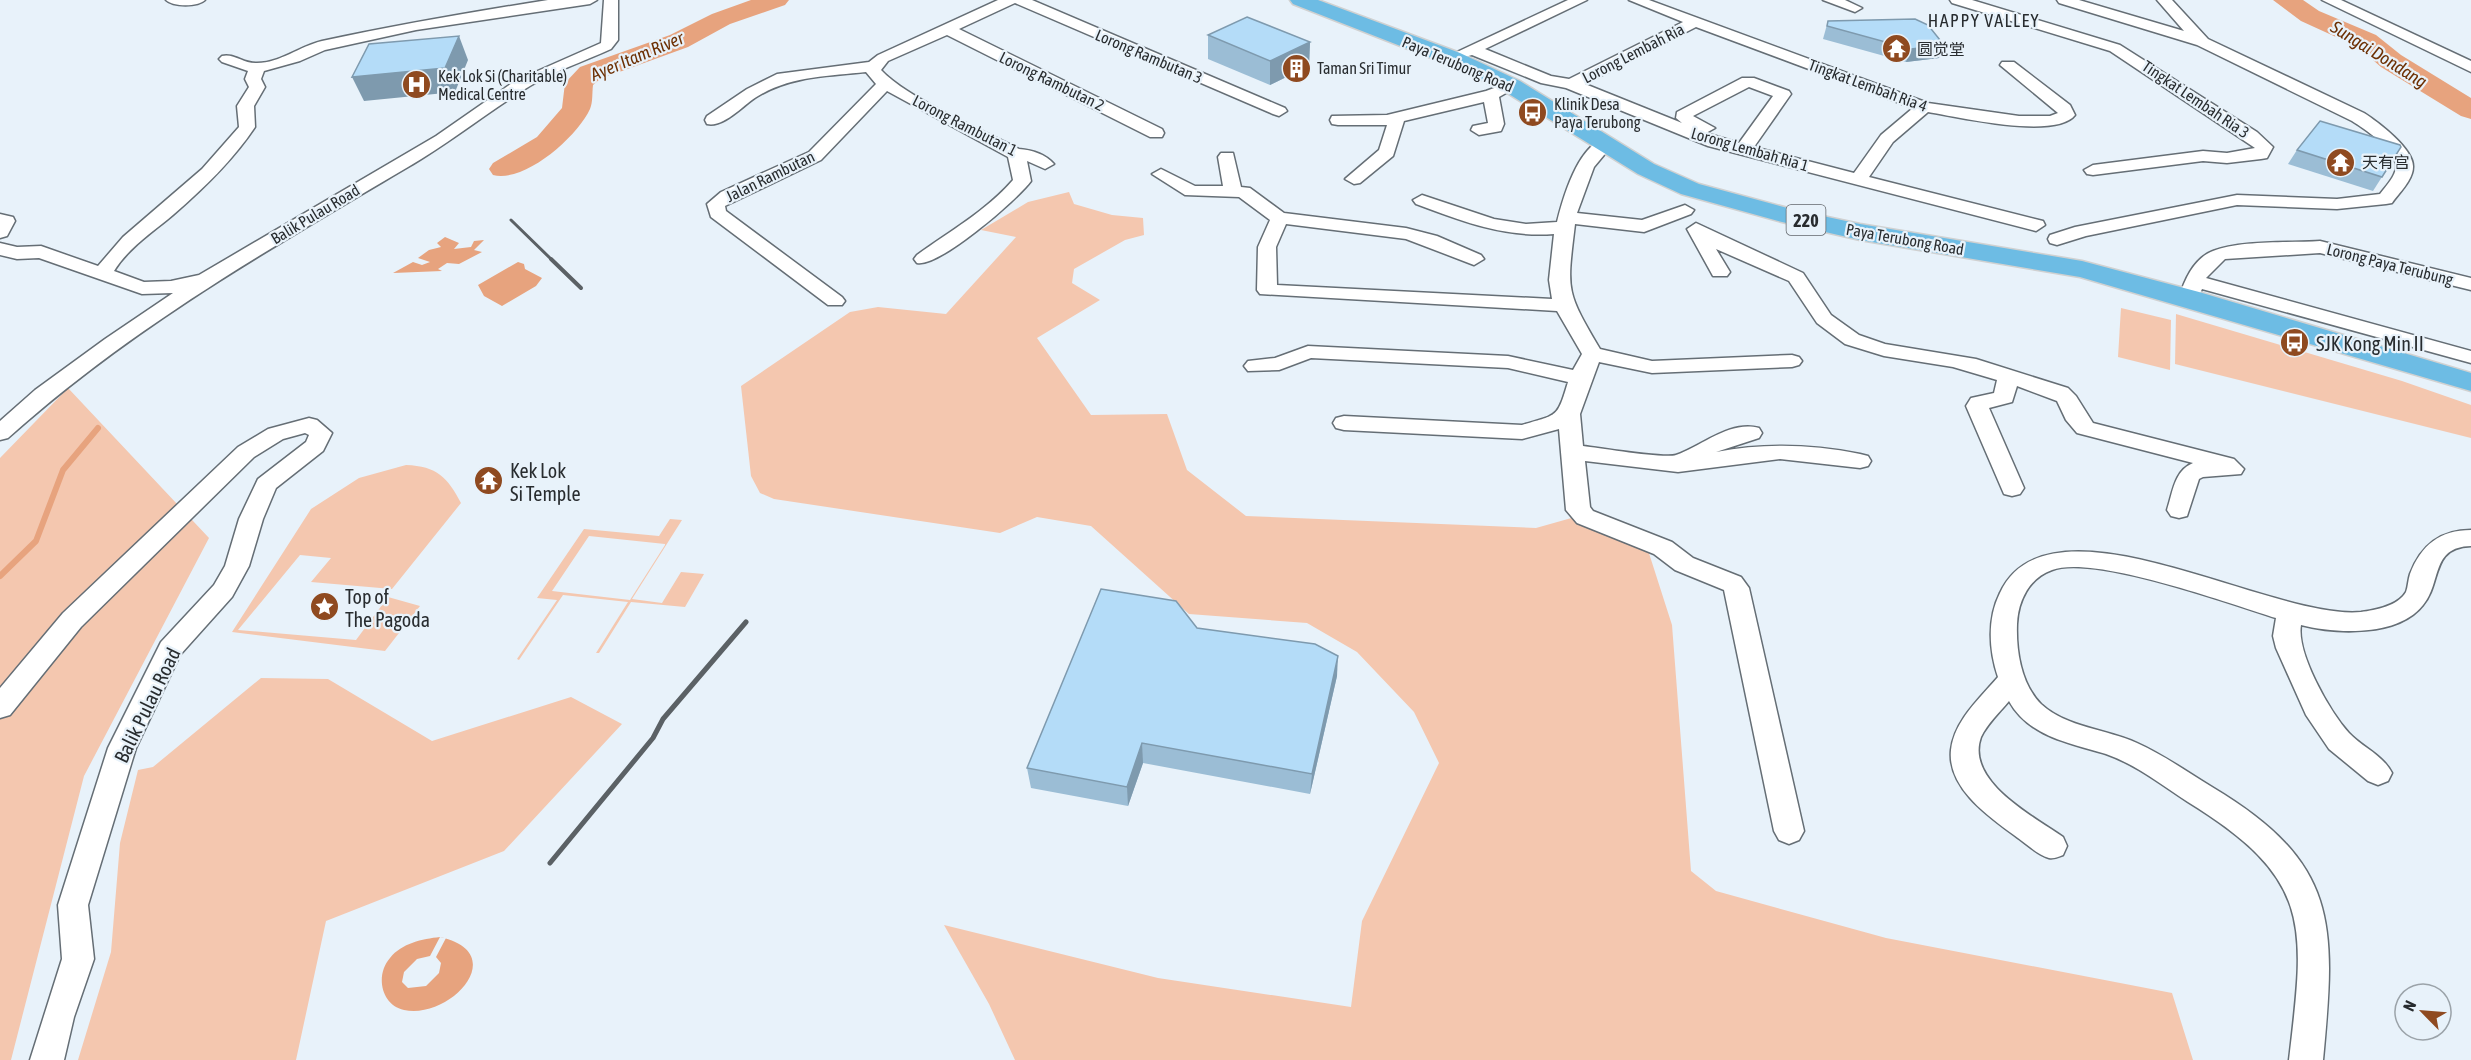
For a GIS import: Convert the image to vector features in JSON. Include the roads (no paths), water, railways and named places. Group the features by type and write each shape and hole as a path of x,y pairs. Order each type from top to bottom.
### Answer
{"main road":[{"name":"Paya Terubong Road","path":"1300,0 1462,54 1501,91 1606,143 1687,200 2192,289 2471,382"}],"street":[{"path":"173,0 198,0"},
{"path":"227,58 240,65 257,68 295,58 320,46 416,26 556,3 591,0"},
{"name":"Balik Pulau Road","path":"0,433 43,395 212,275 442,140 521,84 606,46 610,40 611,0"},
{"path":"713,120 753,92 783,77 873,66 883,58 1010,0"},
{"name":"Lorong Rambutan 3","path":"1020,0 1279,111"},
{"path":"1533,0 1545,16"},
{"path":"1462,54 1580,0"},
{"name":"Tingkat Lembah Ria 4","path":"1636,0 1925,107 2019,121 2052,121 2067,115 2064,108 2008,65"},
{"path":"1830,0 1855,8"},
{"name":"Tingkat Lembah Ria 3","path":"1957,0 2115,48 2252,136 2264,147 2261,154 2227,158 2203,156 2092,170"},
{"path":"2064,0 2203,42"},
{"path":"2057,239 2082,231 2236,200 2337,204 2386,199 2402,177 2405,166 2401,156 2376,129 2358,117 2203,42 2187,28 2179,15 2164,0"},
{"path":"2329,0 2470,66"},
{"name":"Lorong Lembah Ria","path":"1570,84 1586,79 1695,22"},
{"name":"Lorong Rambutan 2","path":"947,29 1156,133"},
{"name":"Lorong Lembah Ria 1","path":"1462,54 1547,80 1570,84 1708,140 1746,145 1859,179 2036,225"},
{"path":"873,66 873,71 885,84"},
{"path":"102,275 115,254 165,212 237,142 247,127 243,109 245,102 257,87 253,79 257,68"},
{"path":"1748,81 1783,94 1746,145 1684,118 1683,115 1748,81"},
{"name":"Lorong Rambutan 1","path":"885,84 1015,154 1028,155 1045,164"},
{"name":"Jalan Rambutan","path":"835,301 717,213 716,204 727,196 815,156 885,84"},
{"path":"1338,120 1397,118 1501,91 1496,124 1490,129 1479,130"},
{"path":"1859,179 1877,146 1888,134 1925,107"},
{"path":"1354,179 1387,152 1397,118"},
{"path":"1592,354 1561,294 1558,269 1559,248 1568,223 1576,187 1585,167 1606,143"},
{"path":"924,259 996,209 1022,182 1021,169 1015,154"},
{"path":"1227,156 1233,190"},
{"path":"1161,174 1191,191 1233,190 1250,195 1259,206 1281,218 1372,228 1425,238 1443,245 1453,254 1474,259"},
{"path":"1422,200 1487,225 1533,231 1568,223 1644,226 1687,200 1699,234 1720,272"},
{"path":"1281,218 1267,247 1267,290 1567,306"},
{"path":"0,220 6,221 0,232"},
{"path":"1699,234 1796,277 1806,290 1816,311 1849,339 1892,352 1939,357 1969,364 2067,397 2076,419 2085,428 2226,464 2233,469 2198,469 2189,475 2179,510"},
{"name":"Lorong Paya Terubung","path":"2192,289 2209,260 2219,255 2305,247 2345,252 2471,284"},
{"path":"0,249 17,253 40,252 142,288 173,287 212,275"},
{"path":"0,266 28,251"},
{"path":"2192,289 2471,357"},
{"path":"1255,366 1279,364 1308,352 1508,362 1580,378"},
{"path":"1592,354 1652,367 1792,361"},
{"path":"1592,354 1580,378 1569,414 1578,510 1585,517 1663,548 1684,564 1725,578 1736,588 1789,831"},
{"path":"2008,378 2004,397 1979,403 1977,406 2012,488"},
{"path":"1344,423 1522,432 1557,422 1569,414"},
{"name":"Balik Pulau Road","path":"0,707 72,620 246,452 262,440 295,427 309,425 321,433 315,446 291,462 267,484 251,519 237,566 223,591 170,649 122,748 73,905 78,959 58,1017 48,1060"},
{"path":"1678,464 1715,443 1751,433"},
{"path":"1572,452 1678,464 1711,463 1753,453 1795,452 1860,461"},
{"path":"2306,1060 2316,961 2312,930 2293,873 2278,852 2249,825 2138,756 2046,722 2032,711 2012,679 2003,632 2010,597 2026,572 2051,561 2068,559 2093,561 2162,575 2290,613 2337,622 2378,619 2402,608 2415,598 2423,573 2440,544 2449,539 2471,538"},
{"path":"2290,613 2286,636 2289,648 2316,707 2339,741 2378,773"},
{"path":"2012,679 1970,731 1964,747 1964,759 1969,775 1980,789 2052,846"}],"waterway":[{"name":"Ayer Itam River","path":"504,169 548,143 576,108 579,83 590,73 679,41 721,19 776,0"},
{"name":"Sungai Dondang","path":"2286,0 2310,16 2367,41 2391,61 2471,110"},
{"path":"0,576 36,541 63,470 98,428"}],"railway":[{"path":"511,220 552,260"},
{"path":"551,259 581,288"},
{"path":"550,863 653,738 663,719 746,622"}],"place":[{"name":"圆觉堂","path":"1896,49"},
{"name":"Taman Sri Timur","path":"1296,68"},
{"name":"Kek Lok Si (Charitable) Medical Centre","path":"417,85"},
{"name":"Klinik Desa Paya Terubong","path":"1533,113"},
{"name":"天有宫","path":"2341,162"},
{"name":"SJK Kong Min II","path":"2295,343"},
{"name":"Kek Lok Si Temple","path":"489,481"},
{"name":"Top of The Pagoda","path":"324,607"}],"district":[{"name":"HAPPY VALLEY","path":"1984,20"}]}
